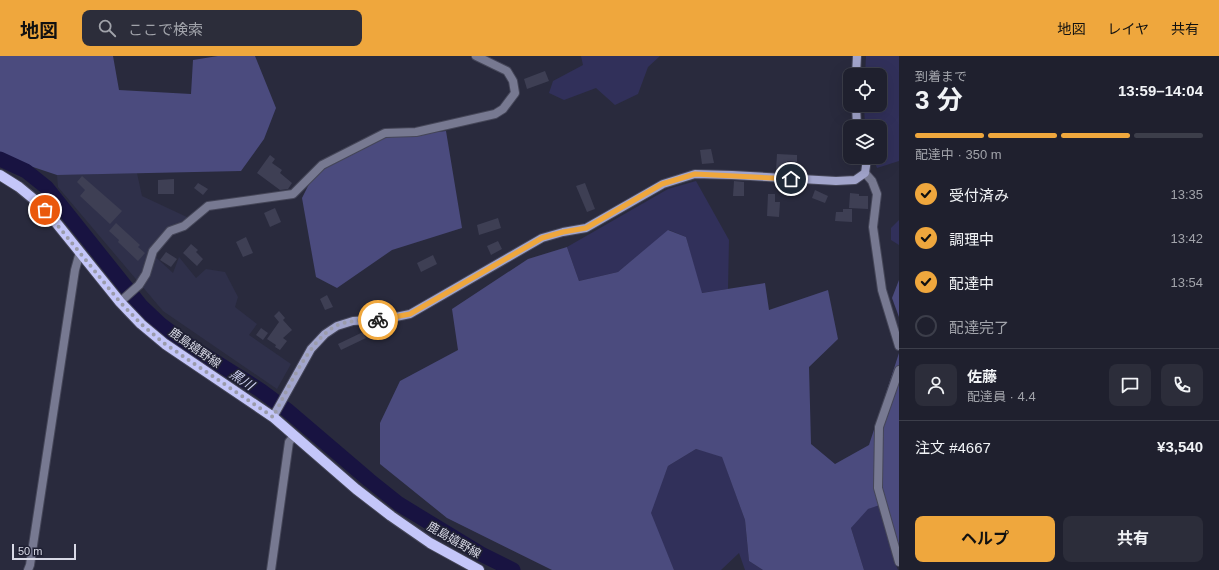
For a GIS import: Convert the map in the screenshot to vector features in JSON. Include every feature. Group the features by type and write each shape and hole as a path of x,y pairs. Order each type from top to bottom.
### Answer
{"main road":[{"name":"鹿島嬉野線","path":"0,175 19,187 36,201 80,252 120,302 141,324 165,344 273,417 356,489 391,516 430,543 479,570"}],"street":[{"path":"120,302 139,285 146,274 153,251 170,231 184,226 208,206 293,194 322,165 385,133 416,132 495,114 504,109 515,93 513,81 507,71 476,56"},
{"path":"857,68 858,56"},
{"path":"273,417 311,349 325,334 337,326 354,321 386,319 410,314 542,238 586,228 662,184 695,174 836,181 855,180 865,173 866,164"},
{"path":"865,173 872,181 877,194 873,227 882,290 899,346"},
{"path":"28,570 75,270 80,252"},
{"path":"899,370 879,427 878,488 899,562"},
{"path":"271,570 289,442 294,436"}],"shaded area":[{"path":"0,56 113,56 119,90 191,94 193,60 218,56 255,56 276,108 264,139 241,171 57,175 0,156"},
{"path":"581,56 660,56 648,67 638,94 615,105 596,88 564,100 549,93 553,81 583,65"},
{"path":"866,56 899,56 899,161 877,168 876,164 887,164 887,120 865,120 864,112 887,112 887,68 865,68"},
{"path":"446,131 462,228 392,250 337,288 316,277 302,198 309,184 325,168 383,138"},
{"path":"137,173 142,196 189,218 170,227 149,251 173,273 179,257 196,278 206,269 225,272 238,297 235,307 257,324 249,335 291,364 277,389 163,311 58,187 57,175"},
{"path":"696,181 729,240 728,289 701,293 686,237 669,230 618,272 579,281 567,247 668,189"},
{"path":"899,220 899,245 891,240 891,228"},
{"path":"668,230 686,237 702,293 765,283 769,310 828,290 838,339 809,367 811,444 835,464 869,445 899,353 899,557 894,561 880,505 868,509 851,528 864,570 763,570 749,561 745,520 722,457 696,449 668,466 651,513 674,570 552,570 447,518 380,464 380,423 400,381 458,350 452,309 528,259 567,247 579,281 618,272"},
{"path":"899,280 899,317 892,298"},
{"path":"696,449 722,456 745,520 749,561 763,570 745,570 739,553 721,570 674,570 650,513 668,466"},
{"path":"880,505 894,561 898,570 864,570 851,528 867,509"}],"building":[{"path":"545,71 549,81 527,89 524,79"},
{"path":"711,149 714,163 702,164 700,150"},
{"path":"777,154 797,155 797,162 787,161 787,170 776,170"},
{"path":"270,155 275,159 272,163 282,170 280,173 292,183 288,189 280,190 257,173"},
{"path":"82,176 122,211 110,224 80,196 85,190 77,182"},
{"path":"174,179 174,194 158,194 158,180"},
{"path":"734,181 744,182 744,196 733,196"},
{"path":"198,183 208,189 203,195 194,188"},
{"path":"585,183 595,209 587,212 576,186"},
{"path":"815,190 828,196 825,203 812,198"},
{"path":"850,193 859,194 859,196 868,196 868,209 849,208"},
{"path":"768,194 775,194 775,202 780,202 779,217 767,216"},
{"path":"275,208 281,222 270,227 264,213"},
{"path":"843,209 852,209 852,222 835,221 836,212 843,212"},
{"path":"498,218 501,228 479,235 477,225"},
{"path":"116,223 140,245 138,247 145,253 138,261 109,231"},
{"path":"246,237 253,253 243,257 236,242"},
{"path":"498,241 502,249 491,255 487,246"},
{"path":"191,244 198,250 196,252 203,259 197,266 183,253"},
{"path":"166,252 177,259 171,267 160,260"},
{"path":"433,255 437,264 421,272 417,263"},
{"path":"327,295 333,307 325,310 320,299"},
{"path":"279,311 285,318 283,320 292,330 283,338 287,341 280,350 275,347 276,345 267,339 279,322 274,316"},
{"path":"377,326 380,332 368,338 365,332"},
{"path":"261,328 268,333 263,340 256,335"},
{"path":"363,332 366,338 341,350 338,344"}],"waterway":[{"name":"黒川","path":"0,159 26,171 46,187 141,306 160,324 184,342 260,390 287,410 399,504 481,554 513,570"}],"way so far":[{"path":"45,210 120,302 141,324 165,344 273,417 311,349 325,334 337,326 354,321 378,320"}],"route":[{"path":"378,320 410,314 542,238 586,228 662,184 695,174 791,179"}]}
